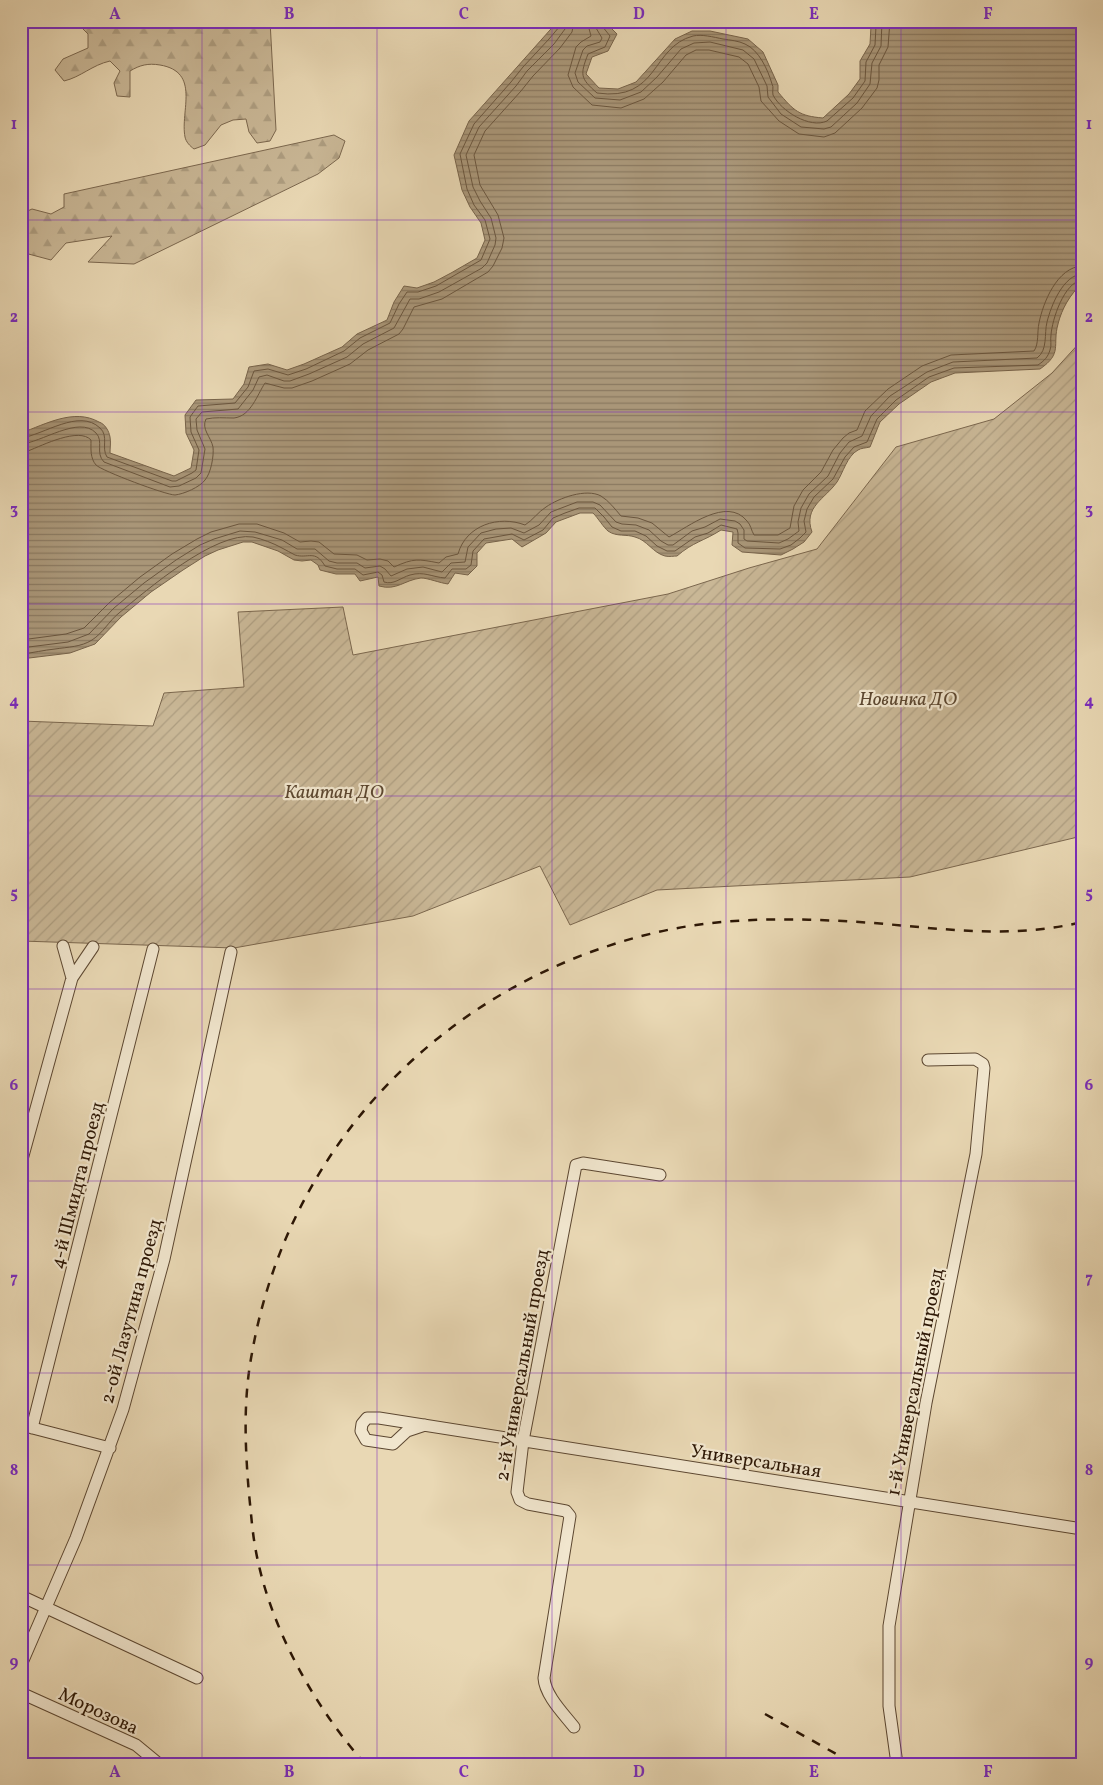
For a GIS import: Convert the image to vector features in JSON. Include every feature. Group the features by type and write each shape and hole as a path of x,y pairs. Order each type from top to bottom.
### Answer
{"street":[{"path":"63,946 72,978"},
{"path":"21,1163 72,978 93,947"},
{"name":"4-й Шмидта проезд","path":"27,1427 153,949"},
{"name":"2-ой Лазутина проезд","path":"21,1665 76,1538 124,1409 164,1259 231,952"},
{"name":"1-й Универсальный проезд","path":"897,1764 889,1706 889,1626 908,1502 926,1403 976,1154 984,1068 975,1059 928,1060"},
{"name":"2-й Универсальный проезд","path":"574,1727 544,1683 570,1516 566,1511 528,1504 520,1500 517,1492 523,1441 576,1165 583,1163 660,1174"},
{"name":"Универсальная","path":"425,1425 407,1431 393,1444 389,1445 366,1440 360,1431 364,1421 369,1417 425,1425 1082,1529"},
{"path":"27,1427 110,1448"},
{"path":"21,1596 197,1678"},
{"name":"Морозова","path":"21,1693 136,1745 159,1764"}],"green space":[{"path":"75,21 270,21 276,130 270,141 257,143 249,132 246,119 233,120 221,125 205,145 194,149 188,144 185,137 185,84 173,69 160,65 144,65 130,71 130,97 117,96 114,83 120,71 110,61 64,81 55,70 63,59 88,48 88,34"},
{"path":"334,135 345,141 339,158 318,174 134,264 88,262 112,236 66,243 51,260 21,252 21,214 32,209 51,214 64,207 64,194"},
{"path":"1082,340 1082,836 910,877 657,890 570,925 540,866 413,916 234,948 21,941 21,721 153,726 164,693 244,687 238,612 343,607 353,655 668,594 817,549 896,447 994,419 1052,373"}],"water":[{"path":"558,21 604,21 617,34 608,51 592,57 586,74 599,88 618,89 636,82 675,39 692,31 710,31 748,39 763,52 778,85 778,92 788,104 802,114 823,118 849,94 860,79 860,61 870,44 871,26 866,21 1082,21 1082,283 1064,307 1056,332 1055,349 1052,358 1040,369 955,373 931,382 899,404 880,422 870,447 854,453 848,460 837,482 817,504 810,516 812,532 804,542 781,555 742,552 732,545 733,532 721,530 677,556 665,556 639,539 608,531 593,513 580,513 556,522 546,533 522,547 512,539 486,543 477,553 477,566 468,575 455,573 448,584 421,578 396,586 385,587 379,586 378,577 360,581 355,574 336,574 320,570 318,565 311,560 294,560 278,551 252,542 243,542 205,556 151,592 121,617 95,644 70,653 21,659 21,433 60,419 70,417 89,418 101,423 108,430 110,453 174,476 191,468 194,450 186,433 185,415 196,400 233,399 244,384 249,367 268,364 287,370 342,347 357,334 387,320 394,302 404,286 417,288 434,282 477,258 485,240 481,223 470,207 462,190 454,155 469,121"}],"railway":[{"path":"365,1764 346,1741 311,1690 295,1662 270,1605 261,1575 253,1533 247,1459 246,1406 252,1353 272,1276 302,1205 342,1139 391,1081 448,1030 512,988 582,955 658,932 711,923 792,919 847,921 978,931 1030,930 1082,922"},
{"path":"765,1714 854,1764"}],"park label":[{"name":"Новинка ДО","path":"908,698"},
{"name":"Каштан ДО","path":"334,791"}]}
